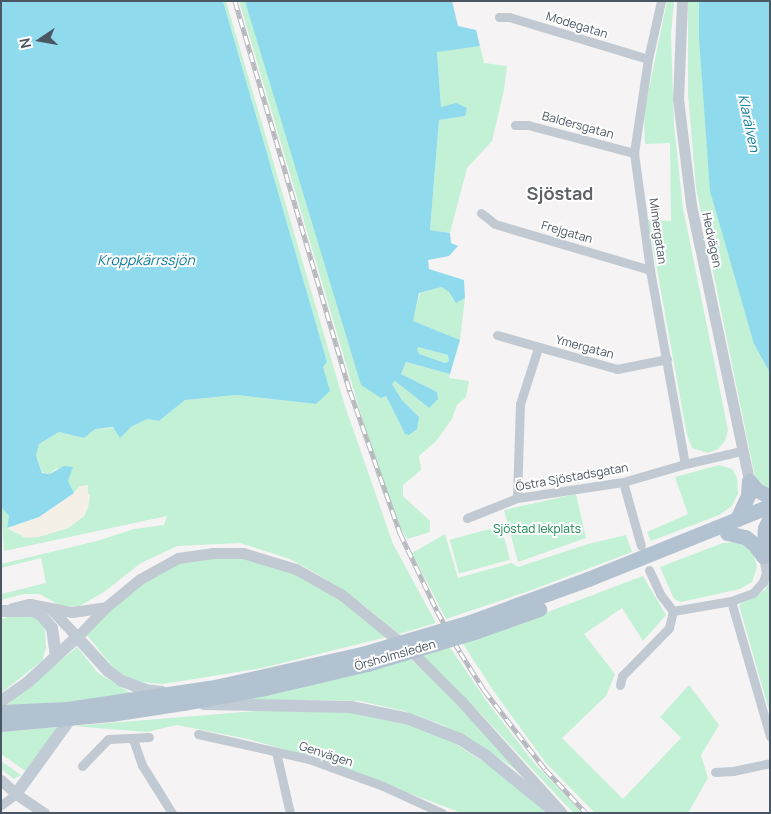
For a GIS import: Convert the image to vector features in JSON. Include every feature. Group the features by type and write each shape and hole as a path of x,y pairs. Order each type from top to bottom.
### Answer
{"main road":[{"path":"749,481 757,490 770,497"},
{"path":"737,519 748,495 749,481"},
{"name":"Örsholmsleden","path":"473,626 527,602 770,506"},
{"path":"763,556 765,528 770,517"},
{"name":"Örsholmsleden","path":"1,712 181,698 265,688 473,626 530,612 770,517"},
{"path":"727,533 745,536 763,556"},
{"path":"2,611 32,611 41,615 52,628 56,655"},
{"path":"1,701 27,683 77,637 108,671 122,681 145,690 181,698 351,707 409,719 460,740 485,755 556,813"},
{"name":"Örsholmsleden","path":"1,724 71,718 181,698"},
{"path":"16,794 71,718"}],"street":[{"name":"Mimergatan","path":"661,1 648,59 634,153 650,270 685,464"},
{"name":"Hedvägen","path":"682,1 678,99 691,205 741,451 749,481"},
{"name":"Modegatan","path":"498,17 509,17 648,59"},
{"name":"Baldersgatan","path":"515,125 528,125 634,153"},
{"name":"Frejgatan","path":"481,212 495,224 650,270"},
{"name":"Ymergatan","path":"497,335 617,369 667,359"},
{"path":"517,498 520,404 538,348"},
{"name":"Östra Sjöstadsgatan","path":"467,518 517,498 623,482 685,464 741,451"},
{"path":"623,482 641,546"},
{"path":"52,610 77,637 106,607 140,579 178,558 194,555 244,553 296,568 342,595 411,652 462,702 562,813"},
{"path":"673,611 731,601 753,593 763,582 766,573 763,556"},
{"path":"649,570 660,594 673,611"},
{"path":"731,601 770,736"},
{"path":"2,611 30,604 52,610 81,612 106,607"},
{"path":"620,685 622,676 669,628 673,611"},
{"name":"Genvägen","path":"198,734 309,759 442,813"},
{"path":"82,766 108,739 149,737"},
{"path":"133,739 142,765 172,813"},
{"path":"276,752 290,813"},
{"path":"716,772 733,771 770,763"},
{"path":"1,780 16,794 44,813"},
{"path":"1,805 16,794"}],"green space":[{"path":"223,1 226,1 345,406 393,544 436,623 399,634 362,604 319,575 290,559 240,543 177,546 141,563 104,592 78,607 59,605 40,594 24,594 1,600 1,594 46,583 41,558 1,568 1,564 97,541 134,529 164,525 167,516 4,551 1,507 9,516 7,528 16,533 38,537 68,528 84,516 88,507 90,495 80,486 74,493 57,468 50,474 42,472 36,456 39,444 59,432 84,438 95,429 131,427 147,419 159,421 185,400 237,395 316,404 322,367 327,362"},
{"path":"239,1 245,1 386,396 405,434 419,417 402,400 392,384 395,381 429,408 437,392 401,374 406,362 450,374 449,378 469,381 466,397 457,405 452,419 436,441 419,456 421,470 403,485 403,496 430,521 430,532 407,539 401,529 384,485 365,428"},
{"path":"667,1 674,1 671,35 674,125 683,208 728,430 725,441 718,449 708,453 692,448 687,435 648,220 671,221 670,143 645,144 644,113"},
{"path":"688,1 699,1 699,38 754,344 770,373 770,491 755,477 696,188 688,94"},
{"path":"480,46 484,63 507,66 504,90 492,141 467,168 450,233 430,230 439,120 465,116 441,107 437,51"},
{"path":"442,287 449,292 456,302 465,298 460,340 412,321 420,293"},
{"path":"418,347 448,355 449,361 445,363 419,354 416,349"},
{"path":"719,465 732,469 737,478 738,494 732,506 719,515 651,541 647,532 688,514 675,477"},
{"name":"Sjöstad lekplats","path":"576,494 586,538 518,562 504,510"},
{"path":"501,526 510,560 459,574 450,540"},
{"path":"445,534 458,578 512,563 518,567 588,544 626,535 632,552 529,591 446,619 412,553"},
{"path":"739,542 753,553 757,567 752,582 740,589 681,602 674,599 660,567 723,543"},
{"path":"218,556 260,558 297,575 348,605 387,637 262,668 163,684 137,682 116,671 86,634 133,587 165,568 190,559"},
{"path":"643,576 666,615 643,641 622,608 584,634 615,674 606,696 562,738 623,799 681,738 660,717 689,685 719,725 701,755 708,778 688,813 595,813 546,763 497,696 461,641 545,613"},
{"path":"770,576 770,714 739,605 765,590"},
{"path":"17,614 40,620 45,631 46,648 42,661 1,693 1,619"},
{"path":"449,646 488,703 535,764 582,813 574,813 482,715 422,655"},
{"path":"77,647 98,673 132,694 51,704 7,705"},
{"path":"409,658 448,694 518,771 472,740 443,725 404,711 360,701 237,702"},
{"path":"282,709 344,711 418,727 454,743 504,775 546,813 462,813 315,758 248,739 177,725 147,732 73,726"},
{"path":"57,727 27,772 1,754 1,732"},
{"path":"1,761 21,775 14,779 1,769"}],"sand":[{"path":"88,485 88,507 84,516 68,528 38,537 25,538 9,527 39,517 74,493 80,486"}],"water":[{"name":"Kroppkärrssjön","path":"1,1 223,1 327,362 323,367 330,391 316,404 237,395 185,400 159,421 147,419 131,427 120,438 113,427 95,429 84,438 59,432 39,444 36,456 42,473 50,474 64,466 73,467 68,481 74,493 39,517 7,528 9,516 1,507"},
{"path":"245,1 452,1 458,26 476,30 480,46 437,52 441,107 456,103 467,108 465,116 439,120 430,230 450,233 451,243 458,246 449,256 428,260 429,269 464,280 465,298 456,303 449,292 442,287 419,293 413,321 460,340 450,374 406,362 401,374 437,392 438,399 429,408 395,381 392,384 402,400 419,417 417,429 409,435 405,434 386,396 381,398 361,385","holes":["418,347 448,355 449,361 445,363 419,354 417,349"]},
{"name":"Klarälven","path":"699,1 770,1 770,373 754,344 710,191 699,38"}],"railway":[{"path":"235,1 350,391 400,533 437,611 484,690 545,769 586,813"}],"district":[{"name":"Sjöstad","path":"560,193"}]}
